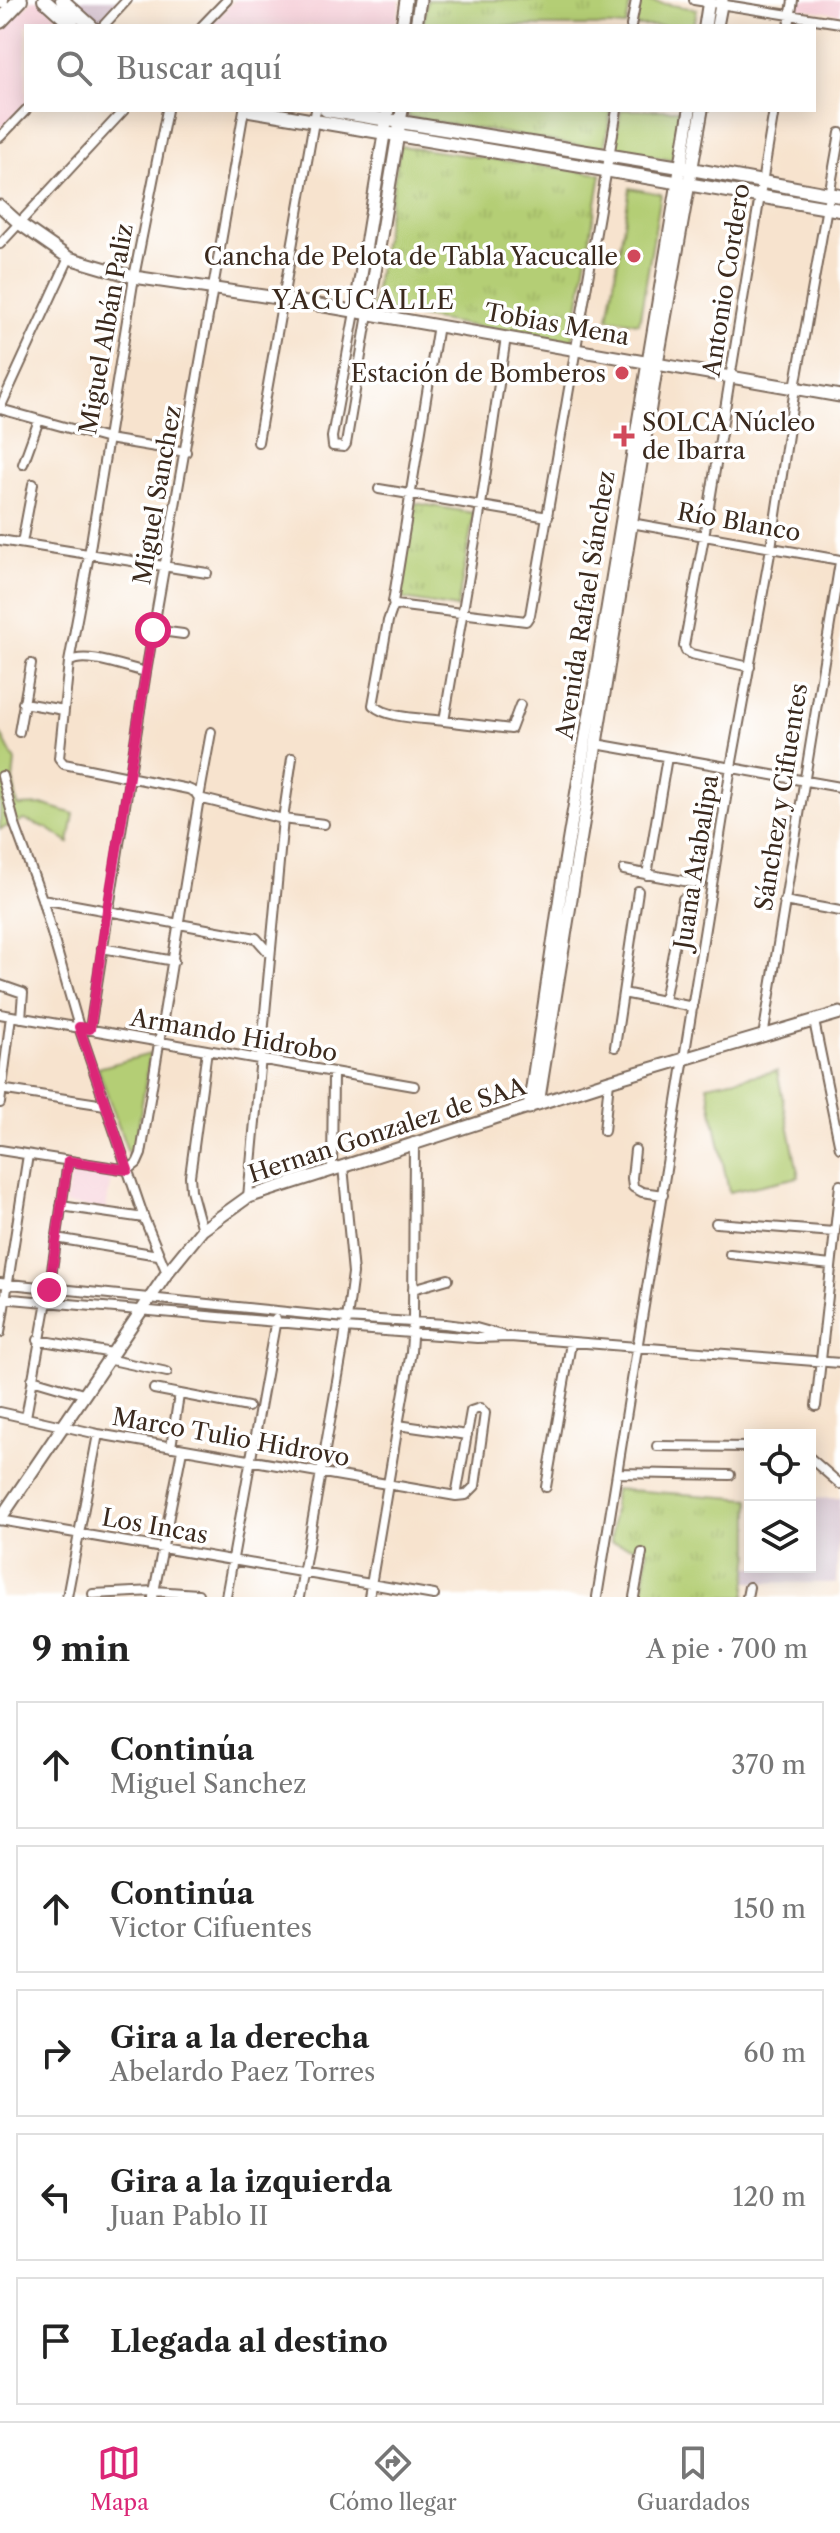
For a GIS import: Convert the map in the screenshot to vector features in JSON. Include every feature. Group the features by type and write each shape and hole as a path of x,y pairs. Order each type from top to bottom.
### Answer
{"main road":[{"path":"0,21 20,0"},
{"path":"44,0 71,24"},
{"path":"62,0 89,24"},
{"path":"276,112 315,115 384,134 607,163 685,168 835,195"},
{"path":"353,112 394,115 683,183 834,209"}],"street":[{"path":"105,24 127,0"},
{"path":"204,24 227,0"},
{"path":"402,24 406,0"},
{"path":"416,24 420,0"},
{"path":"631,24 636,0"},
{"path":"694,0 840,23"},
{"path":"789,24 793,0"},
{"path":"706,24 715,2"},
{"path":"715,2 717,24"},
{"path":"0,137 24,112"},
{"path":"0,244 122,112"},
{"name":"Miguel Albán Paliz","path":"130,776 64,764 59,758 69,662 134,277 167,112"},
{"name":"Miguel Sanchez","path":"90,1029 153,630 244,112"},
{"path":"438,325 392,599 397,604 461,614 513,621 529,620 617,112"},
{"name":"Avenida Rafael Sánchez","path":"534,1106 565,862 683,183 690,112"},
{"name":"Avenida Rafael Sánchez","path":"685,168 701,112"},
{"name":"Antonio Cordero","path":"750,667 691,654 684,646 774,112"},
{"path":"258,442 315,115"},
{"path":"394,115 398,136 368,314 346,444 338,447 333,446 332,437 384,134 394,115"},
{"name":"Juana Atabalipa","path":"597,1597 795,388 834,209 840,133"},
{"name":"Tobias Mena","path":"0,206 69,258 134,277 284,299 840,396"},
{"path":"69,258 0,408 108,439 186,452"},
{"path":"444,721 506,337"},
{"path":"23,464 39,420"},
{"name":"Avenida Rafael Sánchez","path":"534,1106 631,523 632,483"},
{"path":"22,543 33,484"},
{"path":"379,489 548,517"},
{"name":"Río Blanco","path":"631,523 840,561"},
{"path":"0,540 207,573"},
{"name":"Sánchez y Cifuentes","path":"763,1037 840,561"},
{"path":"397,604 388,617 373,705 376,709 511,729 520,705"},
{"path":"153,630 183,634"},
{"path":"69,662 85,658 146,672"},
{"path":"19,732 31,664"},
{"path":"23,703 64,710"},
{"path":"0,1150 128,1170 137,1163 161,1042 211,732"},
{"path":"596,744 840,787"},
{"path":"647,875 667,757"},
{"path":"248,1197 283,819 292,758"},
{"path":"2,776 79,1027 144,1218 167,1273"},
{"path":"130,776 188,789 199,798 283,819 324,824"},
{"path":"624,870 700,884"},
{"path":"615,1047 638,891"},
{"path":"42,899 256,938 270,954"},
{"path":"664,1001 683,899"},
{"path":"784,901 840,911"},
{"path":"102,948 174,961"},
{"path":"0,985 23,993 21,1018"},
{"path":"623,993 693,1007"},
{"name":"Hernan Gonzalez de SAA","path":"0,1519 167,1273 202,1230 248,1197 609,1081 840,1013"},
{"name":"Armando Hidrobo","path":"0,1014 414,1086"},
{"path":"0,1103 11,1016"},
{"path":"814,1021 840,1148"},
{"path":"202,1230 190,1176 207,1050"},
{"path":"299,1597 353,1273 338,1168 333,1074"},
{"path":"604,1131 609,1081"},
{"path":"1,1089 105,1105"},
{"path":"369,1597 412,1333 414,1142"},
{"path":"635,1150 633,1187 642,1192 663,1195"},
{"path":"0,1333 4,1284 28,1155"},
{"path":"26,1417 68,1161"},
{"path":"816,1406 840,1185"},
{"path":"61,1206 144,1218"},
{"path":"716,1223 834,1232"},
{"path":"56,1238 158,1255"},
{"path":"730,1254 831,1265"},
{"path":"413,1289 448,1279"},
{"path":"4,1284 275,1322 840,1363"},
{"path":"3,1298 279,1311 476,1328 510,1337"},
{"path":"226,1597 279,1311"},
{"path":"38,1340 167,1372"},
{"path":"546,1487 571,1343"},
{"path":"32,1379 83,1394"},
{"path":"154,1389 248,1407"},
{"path":"171,1447 179,1395"},
{"path":"480,1408 485,1413 475,1486 466,1495 456,1496 467,1435 471,1411 480,1408"},
{"name":"Marco Tulio Hidrovo","path":"0,1412 182,1450 456,1496"},
{"path":"398,1425 467,1435"},
{"path":"67,1597 98,1434"},
{"path":"657,1446 744,1447"},
{"path":"154,1594 182,1450"},
{"path":"816,1463 840,1484"},
{"path":"617,1473 730,1475"},
{"name":"Los Incas","path":"0,1519 434,1595"},
{"path":"634,1597 642,1553"},
{"path":"747,1597 749,1587"},
{"path":"93,1594 198,1594"}],"shaded area":[{"path":"32,0 40,0 66,24 24,24 24,105 0,130 0,34"},
{"path":"71,0 121,0 98,24"},
{"path":"234,0 400,0 396,24 213,24"},
{"path":"798,0 840,0 840,14 796,8"},
{"path":"72,1171 111,1176 106,1210 65,1204"},
{"path":"840,1498 836,1583 748,1582 749,1573 816,1573 816,1499"}],"green space":[{"path":"427,0 631,0 626,24 423,24"},
{"path":"639,0 697,9 694,24 635,24"},
{"path":"409,112 611,112 604,150 408,117"},
{"path":"621,112 680,112 672,160 614,150"},
{"path":"400,146 601,174 572,344 372,308"},
{"name":"Cancha de Pelota de Tabla Yacucalle","path":"630,188 661,194 639,323 608,318"},
{"path":"415,503 474,513 457,608 398,598"},
{"path":"0,732 15,761 13,780 18,806 45,805 74,814 69,843 47,828 24,820 0,829"},
{"path":"150,1054 134,1153 131,1154 128,1153 98,1068"},
{"path":"777,1071 799,1177 729,1192 707,1085"},
{"path":"615,1489 744,1499 744,1573 748,1573 745,1597 642,1597 648,1550 611,1542"}],"place":[{"name":"Cancha de Pelota de Tabla Yacucalle","path":"634,256"},
{"name":"Estación de Bomberos","path":"622,373"},
{"name":"SOLCA Núcleo de Ibarra","path":"624,436"}],"district":[{"name":"YACUCALLE","path":"364,300"}],"route":[{"path":"49,1290 68,1161 128,1170 79,1027 90,1029 153,630"}]}
